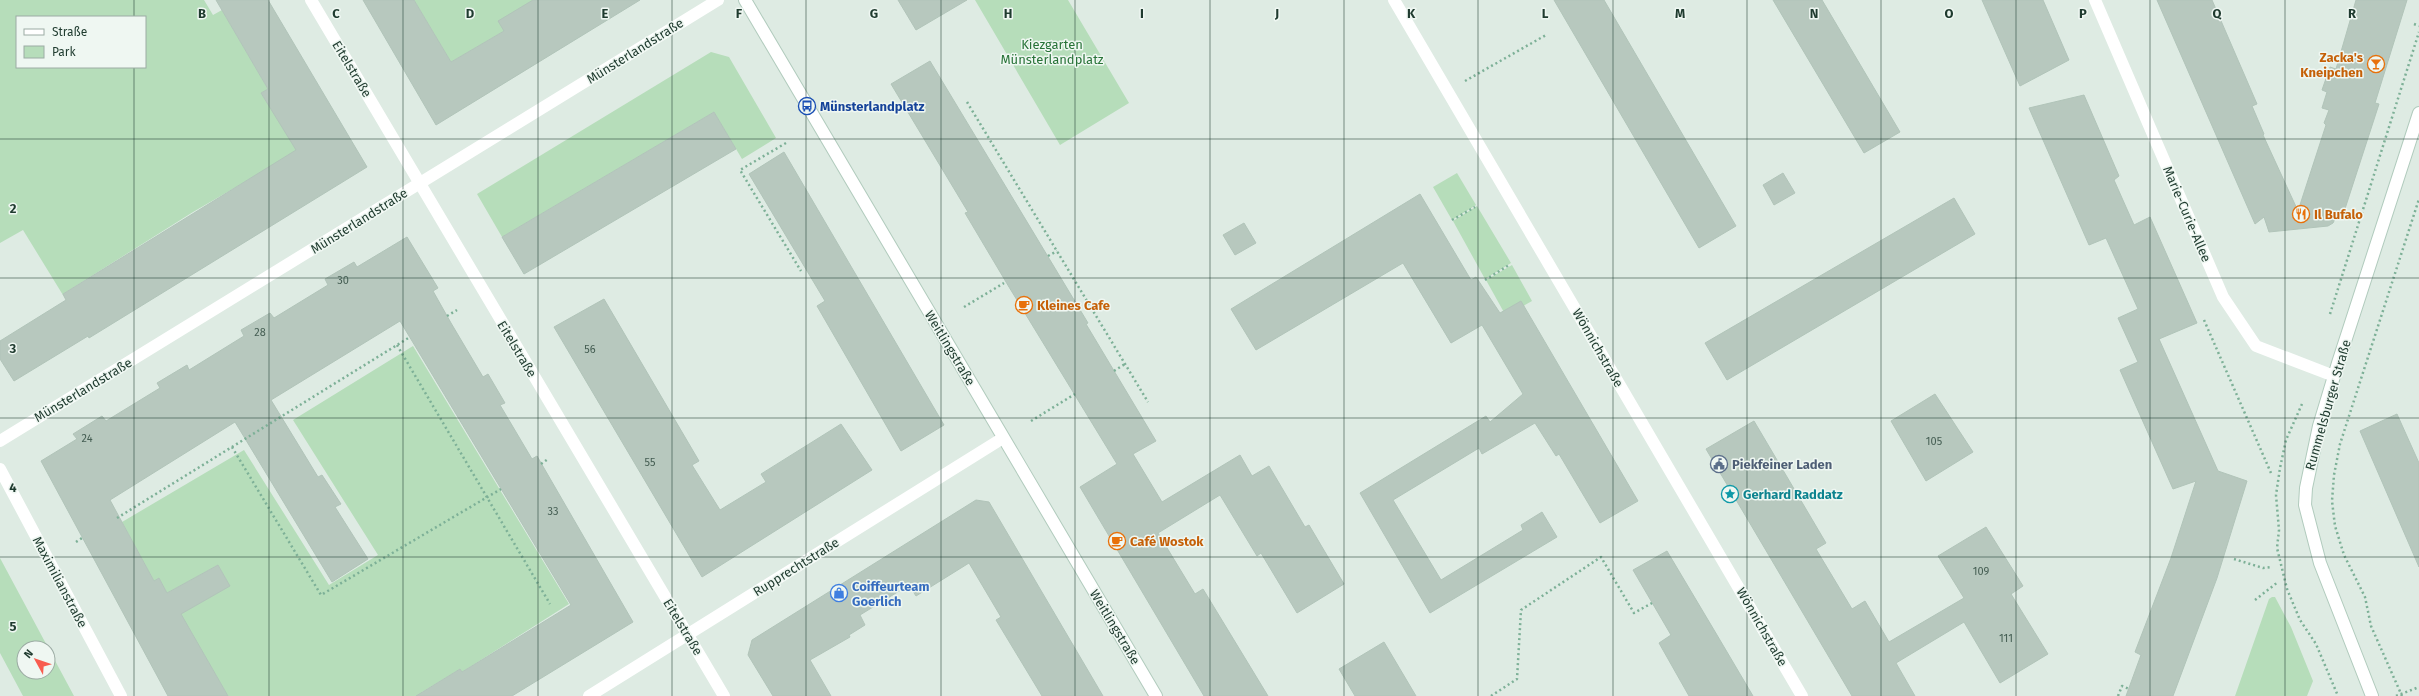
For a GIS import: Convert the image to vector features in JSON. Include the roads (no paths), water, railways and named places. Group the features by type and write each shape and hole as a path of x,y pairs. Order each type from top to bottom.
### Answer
{"street":[{"name":"Eitelstraße","path":"311,0 625,532 688,634 724,696"},
{"name":"Münsterlandstraße","path":"0,441 718,0"},
{"name":"Weitlingstraße","path":"745,0 1156,696"},
{"name":"Wönnichstraße","path":"1394,0 1802,696"},
{"name":"Marie-Curie-Allee","path":"2095,0 2223,296 2256,346 2334,376"},
{"name":"Rummelsburger Straße","path":"2372,696 2320,563 2305,506 2310,464 2334,376 2419,113"},
{"name":"Rupprechtstraße","path":"589,696 1003,438"},
{"name":"Maximilianstraße","path":"0,469 121,696"}],"place":[{"name":"Zacka's Kneipchen","path":"2376,64"},
{"name":"Münsterlandplatz","path":"807,106"},
{"name":"Il Bufalo","path":"2301,214"},
{"name":"Kleines Cafe","path":"1024,305"},
{"name":"Piekfeiner Laden","path":"1719,464"},
{"name":"Gerhard Raddatz","path":"1730,494"},
{"name":"Café Wostok","path":"1117,541"},
{"name":"Coiffeurteam Goerlich","path":"839,593"}],"park label":[{"name":"Kiezgarten Münsterlandplatz","path":"1052,52"}]}
